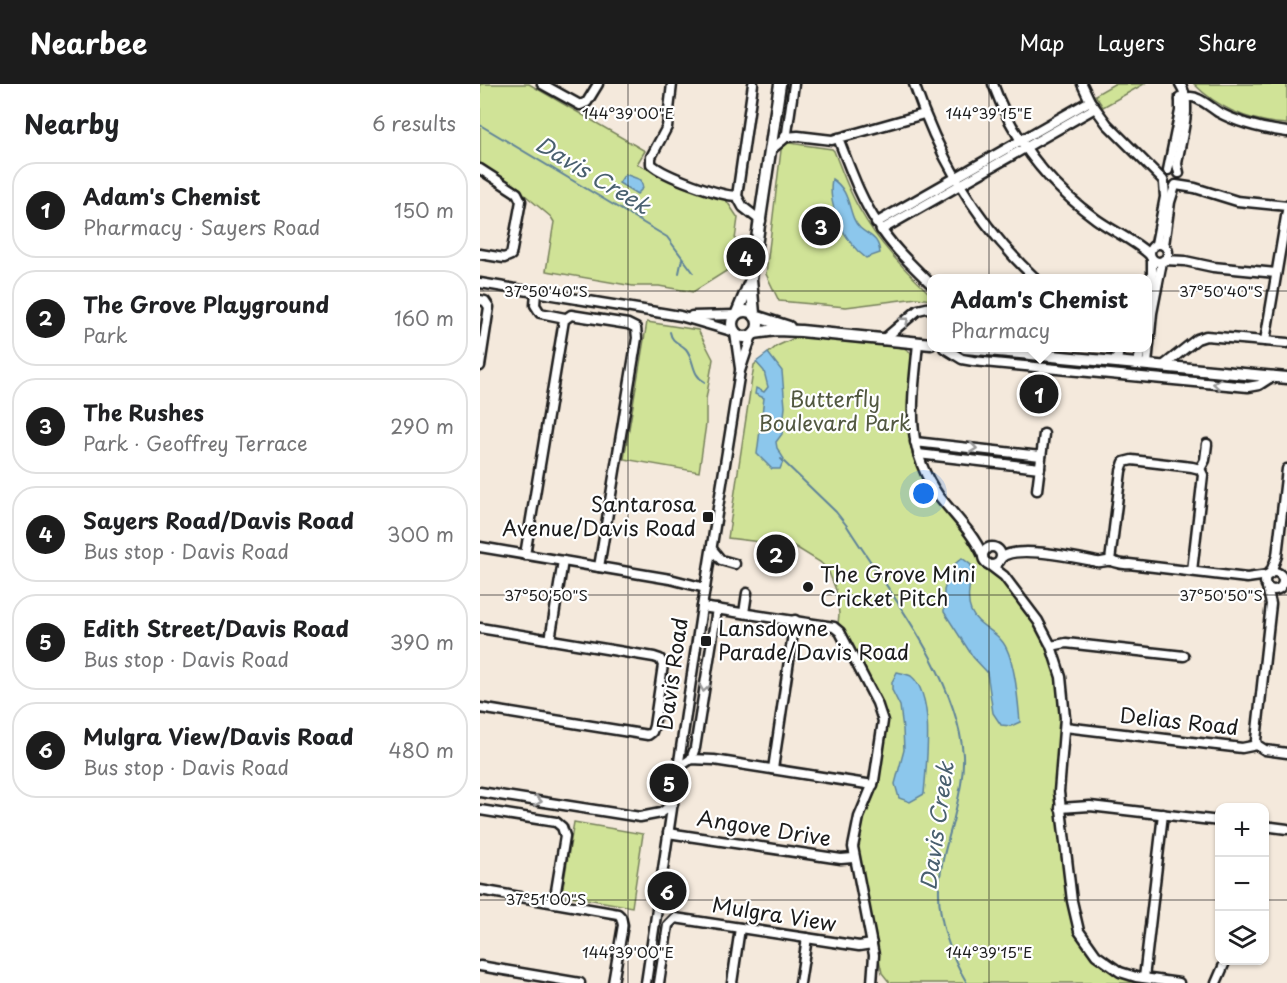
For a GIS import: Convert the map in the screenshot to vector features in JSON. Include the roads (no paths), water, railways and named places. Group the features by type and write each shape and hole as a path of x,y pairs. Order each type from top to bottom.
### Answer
{"main road":[{"path":"780,84 751,279 732,321 735,332 743,337 776,330 801,331 927,344"},
{"path":"751,279 754,315 758,322 753,334"},
{"path":"736,314 746,311 801,331"},
{"path":"1008,352 1287,378"}],"street":[{"path":"542,84 580,105 587,102 598,84"},
{"path":"672,84 667,127 652,153 650,162 656,169 670,176 726,196 737,196"},
{"path":"753,84 737,196 743,207 761,221"},
{"path":"772,149 785,137 789,127 794,84"},
{"path":"914,84 924,114 958,182 991,230 1031,274"},
{"path":"993,84 1006,115 1023,145 1053,183 1102,224 1134,242 1151,257 1163,261 1185,261 1213,267 1276,273"},
{"path":"1082,84 1093,104 1124,142 1147,162 1168,186 1195,188 1237,201 1287,206"},
{"path":"1160,246 1170,202 1175,186 1180,180 1178,157 1184,100 1178,84"},
{"path":"1184,100 1195,97 1241,122 1287,132"},
{"path":"1152,313 1163,261 1167,257 1160,246 1165,197 1163,174 1167,170 1173,152 1184,100"},
{"path":"879,226 1093,104"},
{"path":"785,137 798,136 826,140 924,114"},
{"path":"789,127 798,136"},
{"path":"838,138 859,190 879,226 901,254 927,280"},
{"path":"1147,162 1167,170 1173,169 1195,188"},
{"path":"480,169 517,193 521,201 511,255 504,258 480,254"},
{"path":"712,190 727,190 738,185"},
{"path":"1265,341 1287,211"},
{"path":"1134,242 1160,246 1185,261"},
{"path":"1152,274 1149,251 1160,246"},
{"path":"480,283 680,316 735,332 740,371"},
{"path":"536,292 535,305 538,311 544,314 565,318 572,315 607,320 631,325 637,330 599,567"},
{"path":"480,300 485,301 489,307 480,366"},
{"path":"883,340 918,310 927,308"},
{"path":"680,316 736,314"},
{"path":"525,555 565,318"},
{"path":"740,371 753,334"},
{"path":"1163,366 1202,337 1287,343"},
{"path":"918,343 912,412 918,454 932,485 976,540 985,560 1004,576 1033,614 1051,646 1062,685 1065,727 1059,778 1060,808 1074,912 1082,937 1091,950 1120,972 1179,983"},
{"path":"950,352 973,361 1236,386 1256,386 1273,376"},
{"path":"1116,352 1117,362"},
{"path":"1141,352 1142,364"},
{"path":"1142,364 1144,352"},
{"name":"Davis Road","path":"646,983 740,371"},
{"path":"1037,490 1044,434"},
{"path":"915,442 1041,456"},
{"path":"1192,571 1203,479 1200,469 1205,460 1207,444"},
{"path":"918,454 1040,468"},
{"path":"1110,559 1120,471 1124,462 1132,459 1200,469"},
{"path":"1271,604 1282,587 1277,576 1277,556 1286,496 1287,469"},
{"path":"976,540 1000,552 1004,576"},
{"path":"480,547 670,579 705,588"},
{"path":"985,560 987,549 1008,548 1020,552"},
{"path":"712,549 721,560 735,564"},
{"path":"985,560 993,565 1007,553 1020,552 1101,563 1110,559"},
{"path":"1110,559 1118,565 1129,564 1247,578 1277,576"},
{"path":"550,640 563,561"},
{"path":"1257,745 1271,604 1265,580 1277,576"},
{"path":"1247,578 1272,590 1282,587"},
{"path":"744,613 747,593"},
{"path":"702,607 837,628 877,703 882,724 873,785 859,817 853,842 854,858 872,944 874,959 872,983"},
{"path":"691,759 695,748 717,609"},
{"path":"772,769 795,620"},
{"path":"480,628 660,659 663,668 651,734 642,735 480,708"},
{"path":"1051,646 1072,643 1184,656"},
{"name":"Delias Road","path":"1065,727 1242,747 1257,745 1265,750 1287,753"},
{"path":"695,748 714,760"},
{"path":"679,767 691,759 714,760 873,785"},
{"path":"480,792 635,817 655,816 666,811 673,804"},
{"path":"1060,808 1090,806 1215,820"},
{"path":"480,810 556,822 562,827 565,836 554,903"},
{"path":"1144,978 1163,814"},
{"path":"1269,827 1287,829"},
{"name":"Angove Drive","path":"668,833 841,859 854,858"},
{"path":"480,890 614,913 621,917 623,925 613,983"},
{"name":"Mulgra View","path":"659,983 668,925 677,918 859,946 872,944"},
{"path":"732,983 740,928"},
{"path":"800,983 807,938"},
{"path":"1216,983 1224,965"},
{"path":"480,966 580,983"}],"water":[{"path":"625,174 641,180 643,188 637,194 619,183"},
{"path":"832,179 839,184 847,197 856,223 875,240 880,253 866,258 845,234 832,201"},
{"path":"768,353 782,371 785,407 782,434 776,442 784,459 780,469 772,469 757,454 764,398 755,394 756,388 764,392 768,387 764,371 756,362"},
{"path":"962,558 971,565 969,606 971,611 977,620 1001,640 1010,656 1020,722 1011,726 1001,725 993,713 987,672 973,657 944,612 944,590 948,578 956,563"},
{"path":"897,672 911,676 919,686 927,715 924,794 910,802 899,798 895,784 904,750 900,706 892,690 892,682"}],"waterway":[{"name":"Davis Creek","path":"480,125 667,237 693,272"},
{"name":"Davis Creek","path":"679,273 682,259"},
{"name":"Davis Creek","path":"670,332 674,340 686,349 697,375 705,382"},
{"name":"Davis Creek","path":"781,459 836,512 847,526 919,636 948,695 958,725 963,764 959,797 941,871 939,900 947,938 967,983"}],"place":[{"name":"The Rushes","path":"821,226"},
{"name":"Sayers Road/Davis Road","path":"746,257"},
{"name":"Adam's Chemist","path":"1039,394"},
{"name":"Santarosa Avenue/Davis Road","path":"708,517"},
{"name":"The Grove Playground","path":"776,554"},
{"name":"The Grove Mini Cricket Pitch","path":"808,587"},
{"name":"Lansdowne Parade/Davis Road","path":"706,641"},
{"name":"Edith Street/Davis Road","path":"669,783"},
{"name":"Mulgra View/Davis Road","path":"667,891"}],"park label":[{"name":"Butterfly Boulevard Park","path":"835,412"}]}
